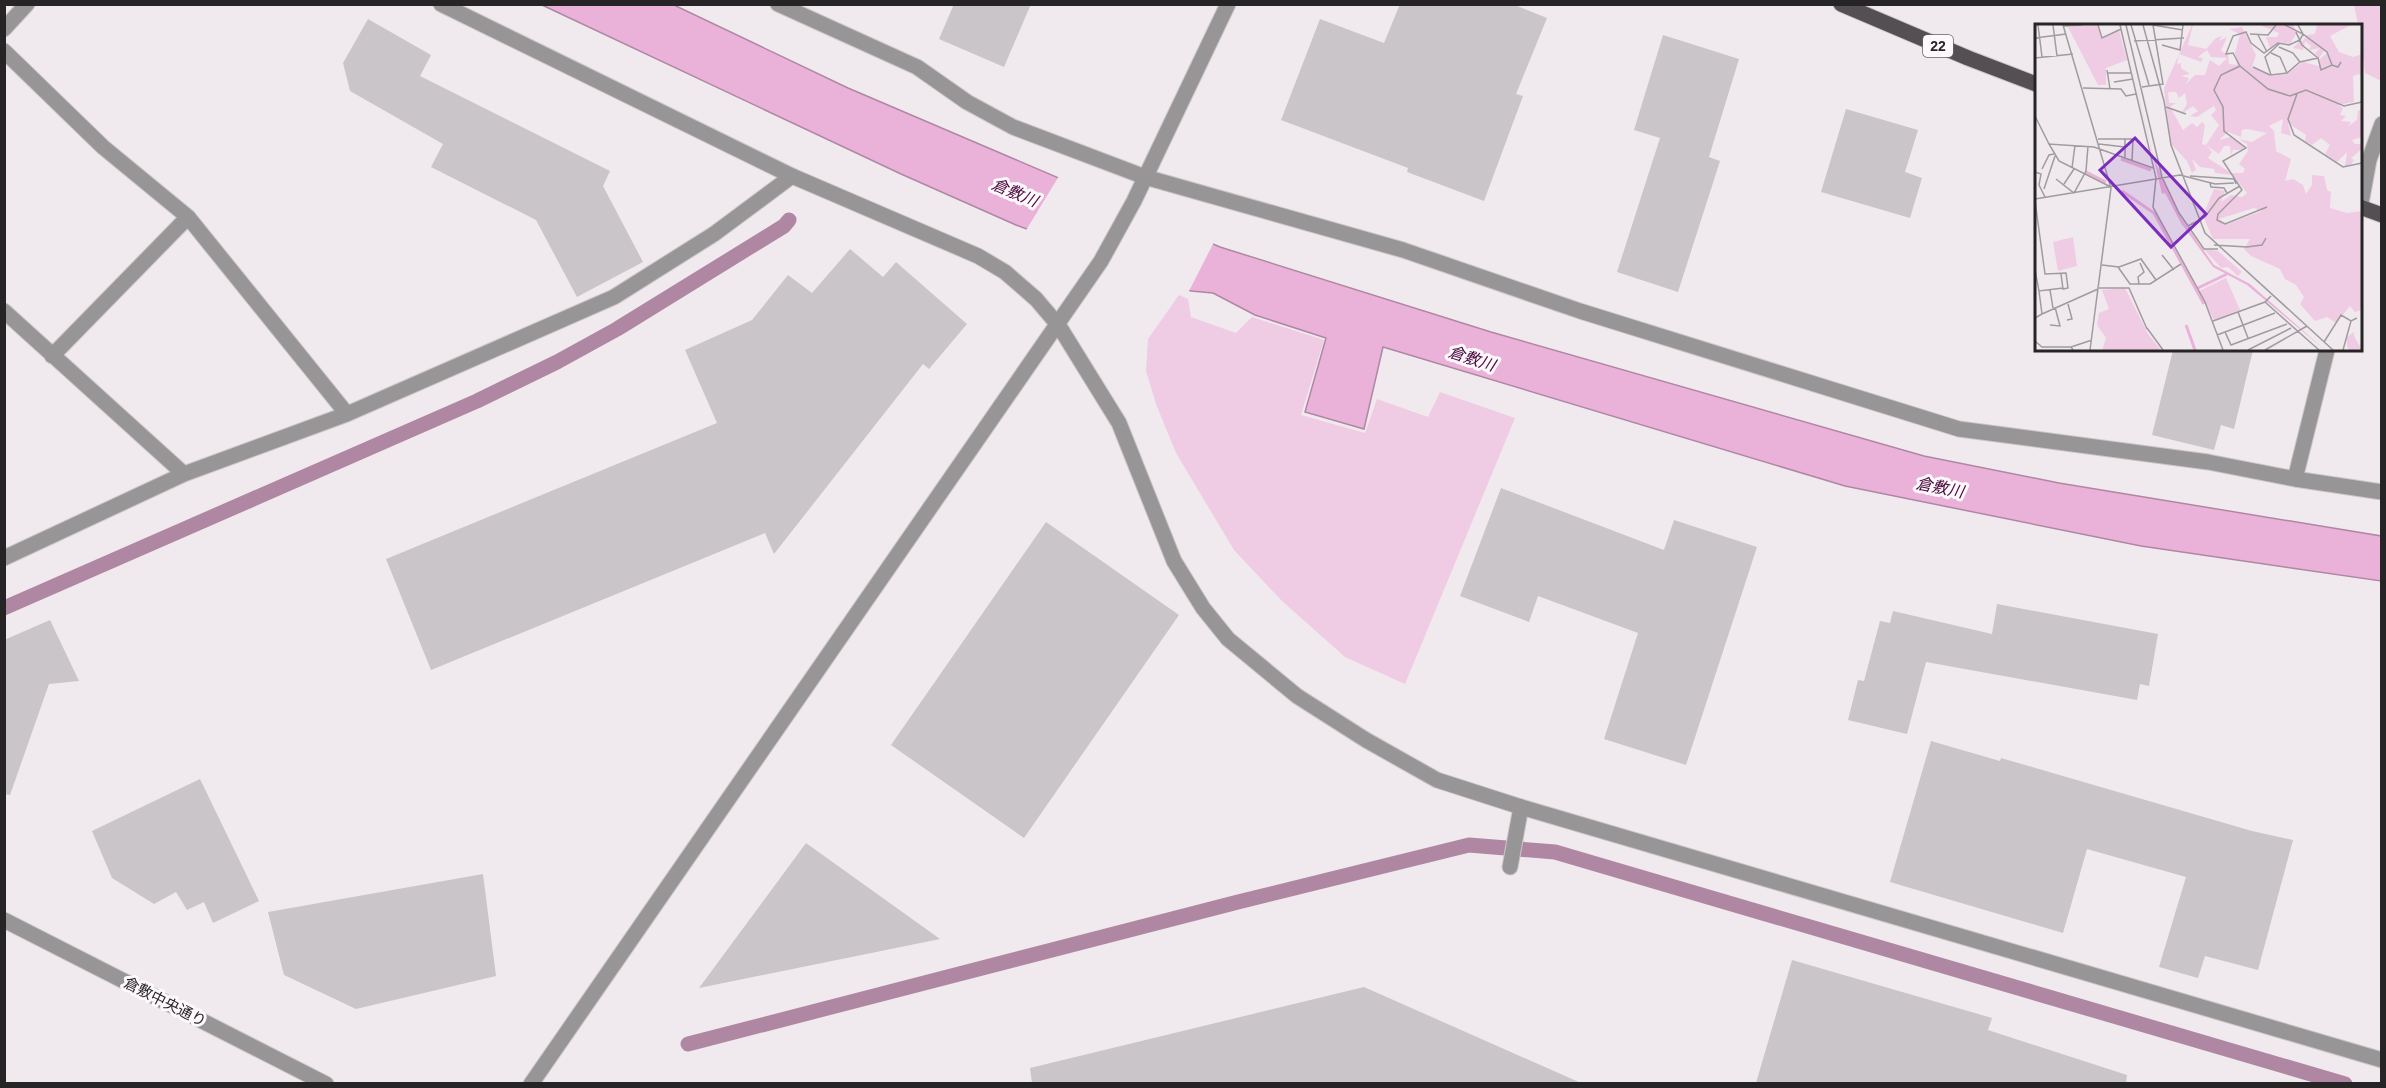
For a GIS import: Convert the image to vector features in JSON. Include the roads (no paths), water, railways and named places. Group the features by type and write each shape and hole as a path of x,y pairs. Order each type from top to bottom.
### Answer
{"main road":[{"name":"22","path":"1841,4 1968,58 2035,83"},
{"path":"2362,208 2382,215"}],"street":[{"path":"4,28 27,4"},
{"path":"441,4 792,176 978,256 1005,272 1036,299 1059,326 1119,423 1174,561 1203,608 1228,639 1297,696 1366,740 1437,780 1521,807 2382,1060"},
{"path":"778,4 917,67 967,102 1013,127 1145,177 1403,250 1580,311 1959,429 2208,462 2295,479 2382,492"},
{"path":"531,1083 1059,326 1101,261 1134,201 1228,4"},
{"path":"4,51 103,147 189,217 347,414"},
{"path":"2362,202 2369,160 2382,124"},
{"path":"4,558 184,474 347,414 614,297 714,234 792,176"},
{"path":"52,356 189,217"},
{"path":"6,314 184,474"},
{"path":"2295,479 2327,351"},
{"path":"1510,863 1521,807"},
{"name":"倉敷中央通り","path":"4,920 326,1083"}],"water":[{"name":"倉敷川","path":"542,5 674,5 848,88 1220,247 1491,332 1924,456 2059,483 2381,536 2381,581 2141,546 1845,486 1383,347 1364,429 1305,412 1326,338 1255,315 1213,293 1191,291 1016,225 901,174"}],"waterway":[{"path":"4,608 477,401 557,362 617,329 784,226 789,220"},
{"path":"688,1044 1238,902 1469,845 1555,852 2345,1084"}]}
